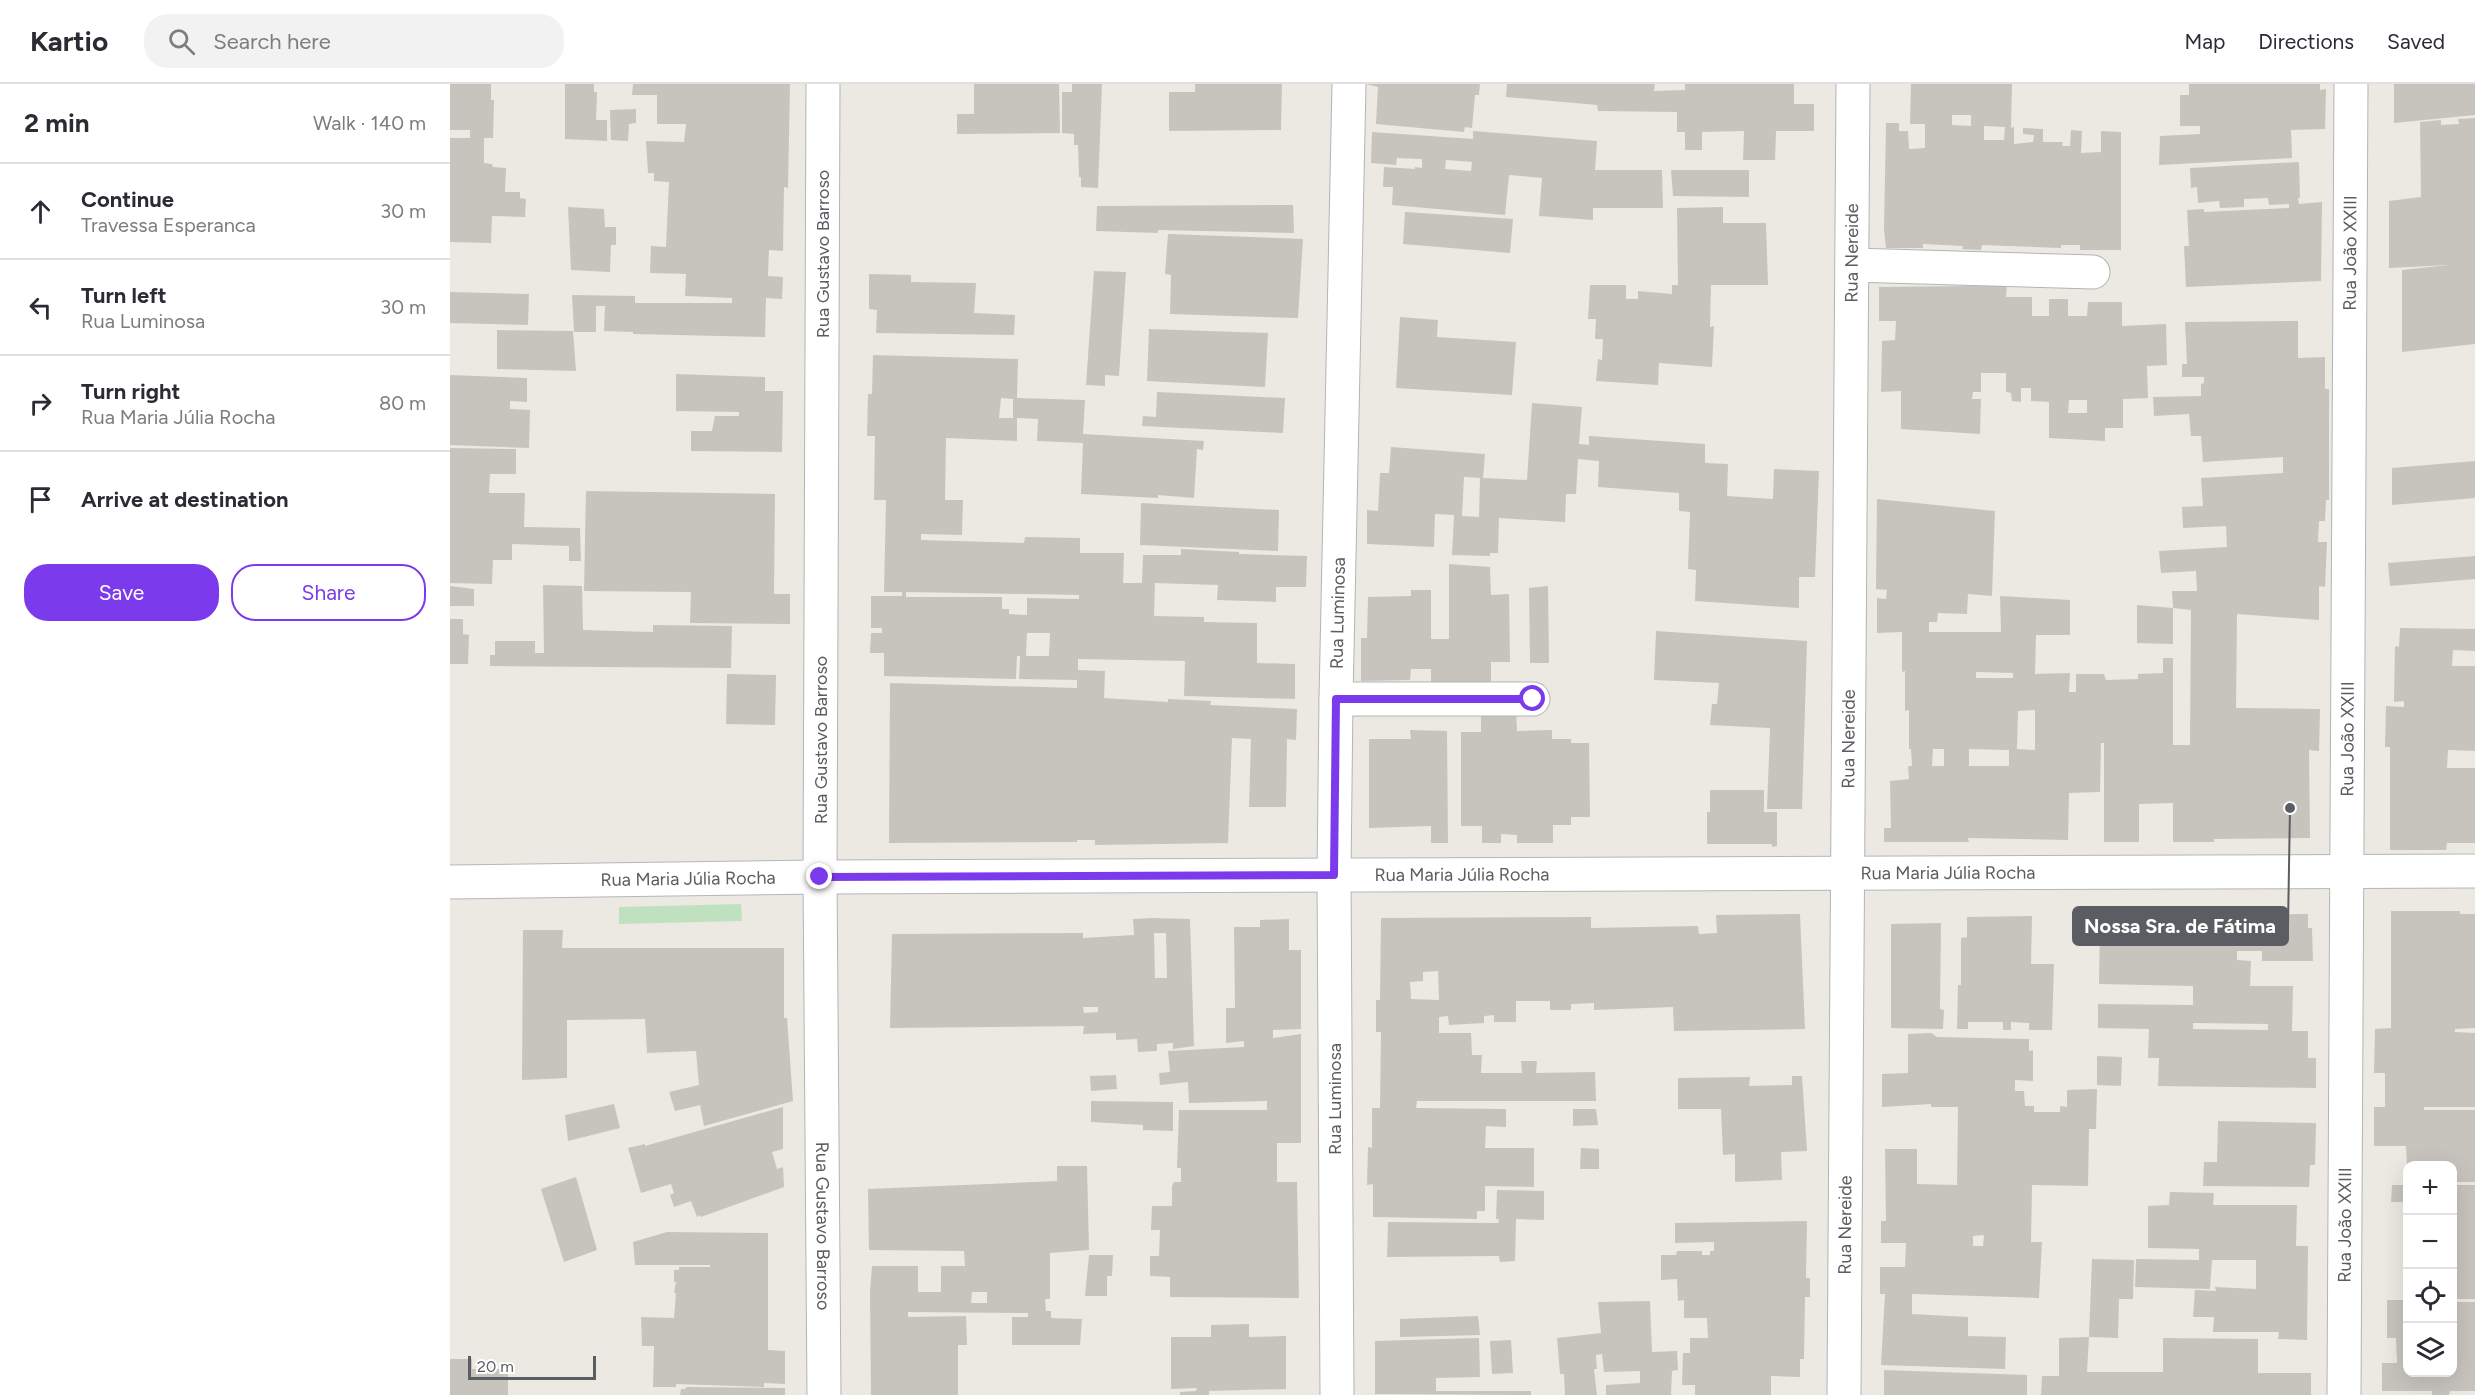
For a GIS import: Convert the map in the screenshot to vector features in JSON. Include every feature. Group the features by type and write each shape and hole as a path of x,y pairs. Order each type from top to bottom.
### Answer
{"street":[{"name":"Rua Gustavo Barroso","path":"824,84 820,877 824,1395"},
{"name":"Rua Luminosa","path":"1336,1395 1334,875 1349,84"},
{"name":"Rua Nereide","path":"1844,1395 1853,84"},
{"name":"Rua João XXIII","path":"2344,1395 2351,84"},
{"path":"1852,265 2093,272"},
{"path":"1336,699 1533,699"},
{"name":"Rua Maria Júlia Rocha","path":"450,882 820,877 2475,871"}],"green space":[{"path":"741,904 742,921 619,924 619,907"}],"building":[{"path":"450,84 491,84 491,100 494,100 493,138 484,138 484,163 492,164 493,167 506,168 505,192 520,192 520,198 526,199 525,217 492,216 491,243 450,242 450,138 470,138 470,130 450,130"},
{"path":"565,84 594,84 594,92 597,92 596,120 607,120 607,141 565,139"},
{"path":"633,84 790,84 788,188 784,187 783,251 769,250 768,276 783,277 782,299 766,298 765,337 633,334 633,332 604,331 605,306 596,306 596,332 574,332 572,295 635,296 635,303 732,303 732,298 685,296 686,274 650,273 651,246 666,247 669,182 654,181 654,173 648,173 646,141 684,142 686,124 657,124 657,95 632,95"},
{"path":"974,84 1059,84 1060,133 957,134 957,114 974,114"},
{"path":"1072,84 1102,84 1098,188 1081,187 1078,145 1074,145 1074,134 1062,133 1062,92 1072,92"},
{"path":"1195,84 1282,84 1281,130 1169,131 1169,92 1195,92"},
{"path":"1366,84 1480,84 1479,95 1475,95 1472,128 1465,127 1464,132 1376,124 1378,87"},
{"path":"1507,84 1655,84 1654,91 1685,90 1685,84 1794,84 1794,104 1814,104 1814,131 1776,131 1775,160 1743,160 1744,131 1702,132 1702,150 1685,150 1685,132 1677,132 1677,112 1598,111 1597,105 1506,97"},
{"path":"1911,84 2012,84 2011,128 2014,127 2014,144 2033,142 2034,135 2023,134 2023,128 2043,129 2043,142 2063,142 2062,146 2070,146 2071,130 2082,131 2081,153 2101,152 2101,131 2121,132 2121,250 2080,250 2080,245 2061,245 2061,248 1982,245 1981,250 1962,249 1963,246 1923,244 1923,248 1886,248 1884,230 1886,123 1899,123 1899,131 1908,131 1909,149 1925,148 1925,124 1910,124","holes":["1952,115 1971,115 1971,126 1952,125","1984,126 2005,127 2004,140 1984,140"]},
{"path":"2189,84 2320,84 2320,90 2326,89 2325,129 2291,130 2292,158 2159,165 2160,136 2200,134 2200,126 2180,126 2180,95 2189,95"},
{"path":"2394,84 2475,84 2475,115 2394,123"},
{"path":"636,109 636,123 629,124 628,141 611,140 610,110"},
{"path":"2475,118 2475,344 2402,352 2402,270 2449,265 2389,268 2389,201 2421,197 2420,122 2441,120 2441,125 2459,124 2458,119"},
{"path":"1473,131 1597,141 1595,170 1662,170 1663,208 1593,208 1593,220 1539,216 1542,178 1509,175 1505,215 1392,205 1393,187 1383,187 1384,167 1422,168 1422,159 1397,158 1396,165 1371,163 1372,132 1473,139","holes":["1446,160 1472,162 1471,171 1445,169"]},
{"path":"2299,162 2299,204 2322,202 2321,281 2186,287 2184,246 2189,246 2187,210 2204,209 2204,212 2289,208 2289,204 2269,205 2268,198 2244,199 2244,207 2220,208 2219,201 2198,203 2197,187 2191,188 2190,168"},
{"path":"1671,170 1749,170 1749,197 1673,196"},
{"path":"1293,205 1294,233 1096,231 1097,206"},
{"path":"568,207 604,209 605,227 616,227 616,245 611,245 610,272 571,270"},
{"path":"1723,207 1723,223 1766,223 1768,285 1711,285 1710,327 1714,326 1712,367 1659,363 1658,385 1596,381 1598,359 1602,360 1603,339 1595,339 1596,319 1588,319 1590,285 1626,285 1626,299 1638,299 1638,291 1672,294 1672,285 1678,285 1677,208"},
{"path":"1405,212 1513,219 1510,253 1403,244"},
{"path":"1168,234 1303,239 1298,318 1170,314 1171,275 1165,274"},
{"path":"1094,271 1126,272 1119,376 1105,375 1105,386 1086,385"},
{"path":"869,274 911,275 911,282 976,283 974,313 1015,315 1014,335 876,333 877,310 869,309"},
{"path":"1970,281 2007,282 2006,297 2032,297 2032,316 2049,316 2049,299 2068,299 2068,316 2087,316 2088,302 2122,302 2122,326 2166,324 2167,365 2147,366 2148,398 2123,399 2123,428 2105,428 2105,441 2049,438 2049,402 2031,401 2031,388 2021,388 2021,402 2012,401 2011,393 2006,392 2006,373 1981,373 1981,392 1973,392 1972,399 1981,399 1980,434 1901,429 1901,391 1881,392 1882,341 1895,340 1896,321 1879,321 1879,287 1970,286","holes":["2069,400 2087,400 2087,413 2068,413"]},
{"path":"450,292 529,294 528,325 450,323"},
{"path":"1400,317 1438,320 1437,337 1516,342 1512,395 1396,388"},
{"path":"2298,321 2298,358 2325,357 2325,389 2329,389 2329,500 2326,500 2325,521 2319,521 2318,542 2327,542 2325,587 2319,586 2319,620 2237,614 2236,708 2320,709 2319,751 2309,750 2310,838 2214,839 2214,842 2173,842 2173,803 2139,804 2139,842 2104,842 2104,743 2101,743 2100,792 2069,793 2068,840 1968,838 1969,842 1884,842 1884,828 1891,828 1890,781 1909,779 1908,766 1912,766 1911,749 1909,749 1909,710 1905,711 1905,671 1902,672 1902,632 1877,633 1877,598 1886,599 1887,590 1876,589 1877,499 1995,511 1992,596 1968,594 1967,614 1938,613 1937,622 1929,622 1929,632 2001,632 2000,596 2070,600 2070,635 2036,635 2035,674 2070,673 2069,692 2076,692 2076,674 2104,674 2106,680 2138,679 2138,674 2163,673 2163,658 2173,658 2173,745 2190,745 2191,610 2173,608 2172,591 2197,591 2196,571 2161,573 2159,551 2227,547 2226,526 2183,528 2182,507 2203,506 2201,478 2283,473 2283,457 2203,462 2201,436 2191,436 2189,414 2154,416 2153,397 2201,396 2201,384 2204,383 2204,377 2182,377 2182,364 2187,364 2185,322","holes":["1976,672 2013,673 2013,678 1976,678","2035,710 2035,750 2017,749 2018,711","1933,749 1944,749 1944,766 1932,766","1969,749 2009,750 2009,766 1969,766"]},
{"path":"1149,329 1268,333 1265,387 1147,381"},
{"path":"497,330 573,331 576,371 497,369"},
{"path":"873,355 1018,359 1017,398 1085,400 1083,434 1204,441 1203,450 1197,449 1194,498 1158,495 1158,498 1081,494 1083,443 1037,441 1038,419 1017,418 1017,441 946,438 945,500 963,500 962,535 921,534 921,540 1024,543 1025,537 1080,538 1080,553 1124,553 1123,583 1142,583 1143,555 1181,555 1181,549 1307,556 1306,587 1276,587 1276,602 1217,600 1218,585 1155,583 1154,616 1204,617 1204,622 1257,623 1257,663 1295,664 1295,699 1184,696 1185,661 1078,659 1078,670 1105,671 1104,698 1168,702 1168,699 1211,701 1210,705 1297,709 1296,740 1287,739 1286,807 1249,807 1251,739 1232,738 1228,843 1095,845 1095,840 1077,840 1077,842 889,843 890,683 1077,688 1077,680 1019,679 1020,656 1017,656 1016,679 884,676 884,653 870,653 871,633 882,633 882,628 871,628 871,596 902,596 902,592 884,592 886,500 874,500 875,436 867,436 868,394 872,394","holes":["1001,398 1013,399 1013,418 999,418","906,592 1079,595 1079,599 1027,598 1027,615 1009,614 1009,609 1002,609 1002,597 906,597","1027,633 1050,633 1049,656 1026,656"]},
{"path":"676,374 765,377 765,391 783,391 782,452 691,451 691,431 712,431 715,416 739,416 739,412 676,411"},
{"path":"450,375 527,378 527,402 510,401 510,409 530,410 529,448 450,445"},
{"path":"1157,392 1285,398 1283,433 1142,426 1143,416 1156,417"},
{"path":"1532,403 1582,407 1579,444 1589,445 1589,436 1705,444 1705,463 1728,464 1727,496 1773,499 1774,469 1819,471 1815,577 1799,577 1799,608 1695,601 1696,570 1688,569 1690,512 1679,511 1679,493 1598,487 1599,461 1578,459 1576,494 1566,494 1565,522 1499,518 1498,553 1490,553 1490,556 1452,555 1454,515 1435,514 1434,547 1367,544 1367,510 1378,511 1380,473 1389,473 1391,447 1485,454 1483,478 1527,480","holes":["1464,477 1480,478 1479,517 1462,516"]},
{"path":"450,448 516,449 516,474 490,474 489,493 525,493 524,527 580,528 581,561 569,561 569,546 512,544 512,560 493,560 492,584 450,583"},
{"path":"2475,461 2475,498 2392,505 2392,468"},
{"path":"586,491 775,494 774,594 790,594 790,624 690,623 691,592 584,591"},
{"path":"1141,503 1279,510 1278,551 1140,545"},
{"path":"2475,556 2475,579 2390,586 2388,563"},
{"path":"1449,564 1490,567 1491,595 1509,594 1510,662 1491,662 1491,683 1431,683 1431,669 1411,669 1410,680 1361,681 1361,638 1367,638 1368,597 1411,596 1411,590 1431,590 1431,639 1449,639"},
{"path":"543,585 582,586 583,630 653,632 653,625 732,626 731,668 490,666 490,655 495,655 495,641 535,641 535,653 544,653"},
{"path":"450,586 474,589 474,606 450,606"},
{"path":"1548,586 1549,663 1530,663 1529,588"},
{"path":"2137,605 2173,608 2173,644 2137,643"},
{"path":"450,619 463,619 463,634 469,635 468,664 450,664"},
{"path":"2400,628 2475,629 2475,651 2453,650 2452,666 2475,666 2475,751 2448,750 2447,768 2475,768 2475,843 2447,843 2446,850 2390,850 2390,747 2385,747 2386,706 2404,707 2404,701 2394,702 2395,646 2399,647"},
{"path":"1656,631 1807,641 1802,809 1767,809 1770,728 1710,725 1712,704 1717,704 1719,683 1654,680"},
{"path":"727,674 776,675 775,725 726,724"},
{"path":"1516,710 1517,731 1552,730 1552,739 1571,739 1571,743 1589,743 1590,817 1571,817 1571,825 1553,825 1553,843 1517,843 1517,835 1501,834 1501,843 1482,843 1482,826 1461,826 1461,732 1481,732 1481,716 1500,716 1500,711"},
{"path":"1410,730 1447,731 1448,843 1431,843 1431,826 1369,828 1369,739 1411,739"},
{"path":"1710,790 1764,790 1764,812 1777,812 1777,846 1772,847 1772,844 1707,844"},
{"path":"2391,911 2460,911 2460,914 2475,914 2475,1028 2455,1029 2455,1032 2475,1033 2475,1107 2424,1107 2424,1110 2475,1110 2475,1182 2457,1182 2457,1161 2407,1161 2406,1146 2374,1146 2374,1107 2385,1107 2385,1073 2374,1073 2375,1029 2391,1028"},
{"path":"2124,912 2165,913 2165,918 2218,918 2217,924 2237,924 2237,915 2308,914 2308,928 2312,928 2313,961 2262,961 2262,951 2237,951 2237,960 2251,961 2250,986 2293,986 2292,1031 2308,1031 2308,1058 2316,1058 2316,1088 2158,1086 2159,1058 2148,1058 2149,1029 2098,1028 2098,1004 2193,1005 2193,986 2099,984 2100,919 2124,918","holes":["2193,1023 2268,1024 2268,1030 2193,1029"]},
{"path":"1800,914 1805,1029 1674,1031 1673,1007 1594,1010 1594,1003 1571,1004 1571,1010 1550,1010 1550,1001 1516,1001 1516,1022 1494,1022 1494,1015 1484,1016 1484,1023 1449,1025 1448,1016 1439,1017 1439,1033 1471,1033 1472,1055 1482,1055 1481,1073 1522,1073 1521,1061 1537,1061 1536,1073 1595,1072 1596,1101 1417,1101 1416,1108 1506,1109 1506,1127 1486,1126 1485,1148 1534,1148 1534,1187 1485,1186 1485,1211 1477,1211 1477,1219 1373,1217 1373,1184 1367,1185 1368,1147 1372,1148 1372,1108 1380,1108 1381,1032 1376,1032 1376,1000 1380,1000 1381,918 1591,917 1591,928 1698,926 1699,934 1717,933 1716,915","holes":["1438,971 1439,1000 1411,999 1410,982 1423,981 1423,972"]},
{"path":"2032,916 2031,964 2054,964 2052,1030 2029,1030 2029,1023 2011,1022 2011,1030 2003,1030 2003,1022 1968,1022 1968,1029 1957,1029 1958,985 1961,985 1961,938 1967,937 1967,917"},
{"path":"1133,919 1190,919 1194,1046 1173,1049 1173,1043 1157,1044 1157,1051 1138,1052 1137,1039 1116,1040 1116,1033 1083,1034 1084,1026 890,1028 892,934 1083,933 1083,938 1134,935","holes":["1154,933 1166,933 1167,978 1155,978","1083,1007 1098,1007 1098,1012 1084,1013"]},
{"path":"1289,919 1289,950 1301,950 1301,1029 1273,1030 1273,1038 1301,1034 1301,1143 1277,1143 1277,1182 1297,1182 1299,1298 1170,1297 1170,1277 1150,1276 1150,1256 1159,1256 1160,1230 1151,1230 1152,1206 1172,1206 1172,1186 1174,1182 1181,1182 1181,1168 1177,1168 1179,1110 1267,1110 1267,1101 1189,1103 1188,1082 1160,1085 1159,1073 1170,1072 1168,1051 1244,1047 1244,1041 1226,1043 1226,1008 1235,1008 1234,927 1260,927 1260,920"},
{"path":"1941,923 1940,1009 1944,1010 1943,1029 1891,1028 1891,924"},
{"path":"523,930 563,930 562,948 784,948 784,1018 787,1018 793,1101 704,1126 700,1105 675,1111 669,1092 699,1085 696,1051 647,1053 645,1019 567,1020 567,1078 522,1080"},
{"path":"1931,1033 1937,1037 2029,1039 2029,1051 2033,1050 2033,1081 2015,1080 2015,1091 2024,1091 2025,1106 2034,1106 2034,1112 2060,1112 2060,1106 2067,1107 2067,1090 2097,1089 2096,1129 2089,1129 2088,1186 2032,1185 2031,1242 2042,1242 2039,1298 1912,1294 1912,1314 1968,1317 1968,1336 2006,1337 2005,1369 1881,1365 1885,1294 1880,1294 1880,1267 1905,1267 1906,1243 1881,1243 1881,1221 1886,1221 1885,1149 1917,1149 1917,1184 1957,1185 1958,1107 1931,1107 1931,1104 1882,1107 1882,1074 1908,1073 1908,1034","holes":["1984,1235 1983,1246 1973,1246 1973,1236"]},
{"path":"2097,1056 2122,1057 2121,1086 2097,1085"},
{"path":"1116,1075 1117,1089 1091,1091 1090,1076"},
{"path":"1792,1076 1802,1076 1807,1151 1781,1152 1782,1180 1735,1182 1735,1154 1723,1155 1721,1109 1678,1109 1678,1078 1750,1077 1749,1086 1792,1085"},
{"path":"1091,1101 1173,1102 1173,1131 1143,1130 1143,1125 1091,1122"},
{"path":"614,1104 620,1128 568,1141 565,1115"},
{"path":"783,1107 783,1149 772,1152 777,1169 783,1167 784,1187 701,1217 700,1215 697,1217 691,1201 674,1207 670,1195 674,1193 671,1184 641,1193 628,1148 645,1144 645,1146"},
{"path":"1573,1109 1596,1109 1598,1125 1573,1126"},
{"path":"2218,1121 2316,1123 2315,1165 2310,1165 2309,1187 2203,1186 2204,1162 2217,1162"},
{"path":"1581,1148 1599,1149 1599,1169 1580,1169"},
{"path":"1057,1166 1087,1166 1089,1250 1050,1253 1050,1299 1045,1299 1046,1311 1051,1311 1051,1318 1082,1319 1080,1345 1012,1345 1012,1317 1028,1317 1028,1313 908,1312 908,1317 966,1316 967,1345 958,1345 958,1395 871,1395 872,1266 918,1266 918,1292 941,1292 941,1266 965,1266 964,1251 869,1250 868,1189 1057,1181","holes":["972,1292 987,1292 987,1303 971,1303"]},
{"path":"576,1177 597,1250 564,1262 541,1189"},
{"path":"2392,1185 2403,1185 2403,1202 2391,1202"},
{"path":"2457,1185 2475,1185 2475,1299 2457,1299"},
{"path":"1497,1190 1544,1191 1544,1220 1516,1219 1515,1261 1500,1262 1499,1256 1387,1257 1388,1222 1498,1223 1499,1219 1496,1219"},
{"path":"2170,1192 2214,1193 2213,1205 2297,1205 2296,1246 2308,1246 2307,1340 2278,1339 2279,1332 2213,1332 2214,1317 2193,1317 2195,1290 2216,1291 2215,1287 2256,1289 2256,1260 2212,1260 2210,1289 2135,1287 2136,1259 2199,1260 2199,1249 2148,1248 2148,1206 2169,1205"},
{"path":"1807,1221 1806,1278 1810,1278 1810,1297 1805,1297 1804,1359 1800,1359 1800,1377 1771,1376 1771,1395 1695,1395 1695,1385 1682,1385 1683,1353 1690,1353 1690,1338 1708,1338 1707,1318 1684,1318 1684,1300 1678,1301 1677,1279 1661,1280 1661,1255 1676,1255 1677,1251 1702,1251 1702,1255 1710,1255 1710,1251 1714,1251 1714,1242 1675,1243 1675,1223"},
{"path":"667,1232 768,1233 768,1350 785,1351 785,1384 764,1383 764,1387 676,1384 676,1387 653,1387 654,1346 642,1346 641,1317 674,1318 676,1282 674,1282 674,1270 679,1270 679,1267 710,1267 710,1265 635,1265 633,1242"},
{"path":"1089,1255 1113,1255 1112,1276 1107,1276 1107,1296 1085,1296"},
{"path":"2092,1259 2134,1260 2133,1299 2119,1299 2118,1338 2089,1337"},
{"path":"2387,1300 2403,1300 2403,1377 2457,1377 2457,1302 2475,1302 2475,1391 2450,1391 2449,1395 2432,1395 2432,1391 2382,1391 2382,1363 2397,1363 2396,1338 2387,1338"},
{"path":"1650,1301 1652,1352 1677,1351 1678,1370 1672,1371 1671,1395 1606,1395 1606,1385 1640,1383 1640,1371 1604,1372 1602,1354 1596,1355 1597,1369 1594,1369 1597,1395 1565,1395 1564,1374 1560,1374 1557,1338 1601,1333 1598,1302"},
{"path":"1478,1316 1480,1335 1400,1337 1400,1319"},
{"path":"1249,1324 1249,1337 1286,1336 1286,1389 1209,1391 1209,1395 1180,1395 1180,1392 1196,1391 1197,1388 1171,1389 1171,1337 1211,1337 1211,1325"},
{"path":"2089,1337 2087,1372 2163,1372 2163,1338 2258,1339 2258,1373 2311,1373 2311,1395 2041,1395 2042,1376 2059,1376 2059,1338"},
{"path":"1479,1338 1480,1377 1436,1378 1436,1391 1531,1391 1531,1395 1375,1394 1375,1341"},
{"path":"1511,1340 1513,1373 1492,1374 1490,1341"},
{"path":"450,1359 472,1359 472,1369 508,1369 508,1395 450,1395"},
{"path":"1884,1370 2027,1375 2027,1395 1884,1395"},
{"path":"686,1387 785,1388 785,1395 680,1395 681,1389 686,1389"}],"place":[{"name":"Nossa Sra. de Fátima","path":"2290,808"}],"route":[{"path":"820,877 1334,875 1336,699 1533,699"}]}
